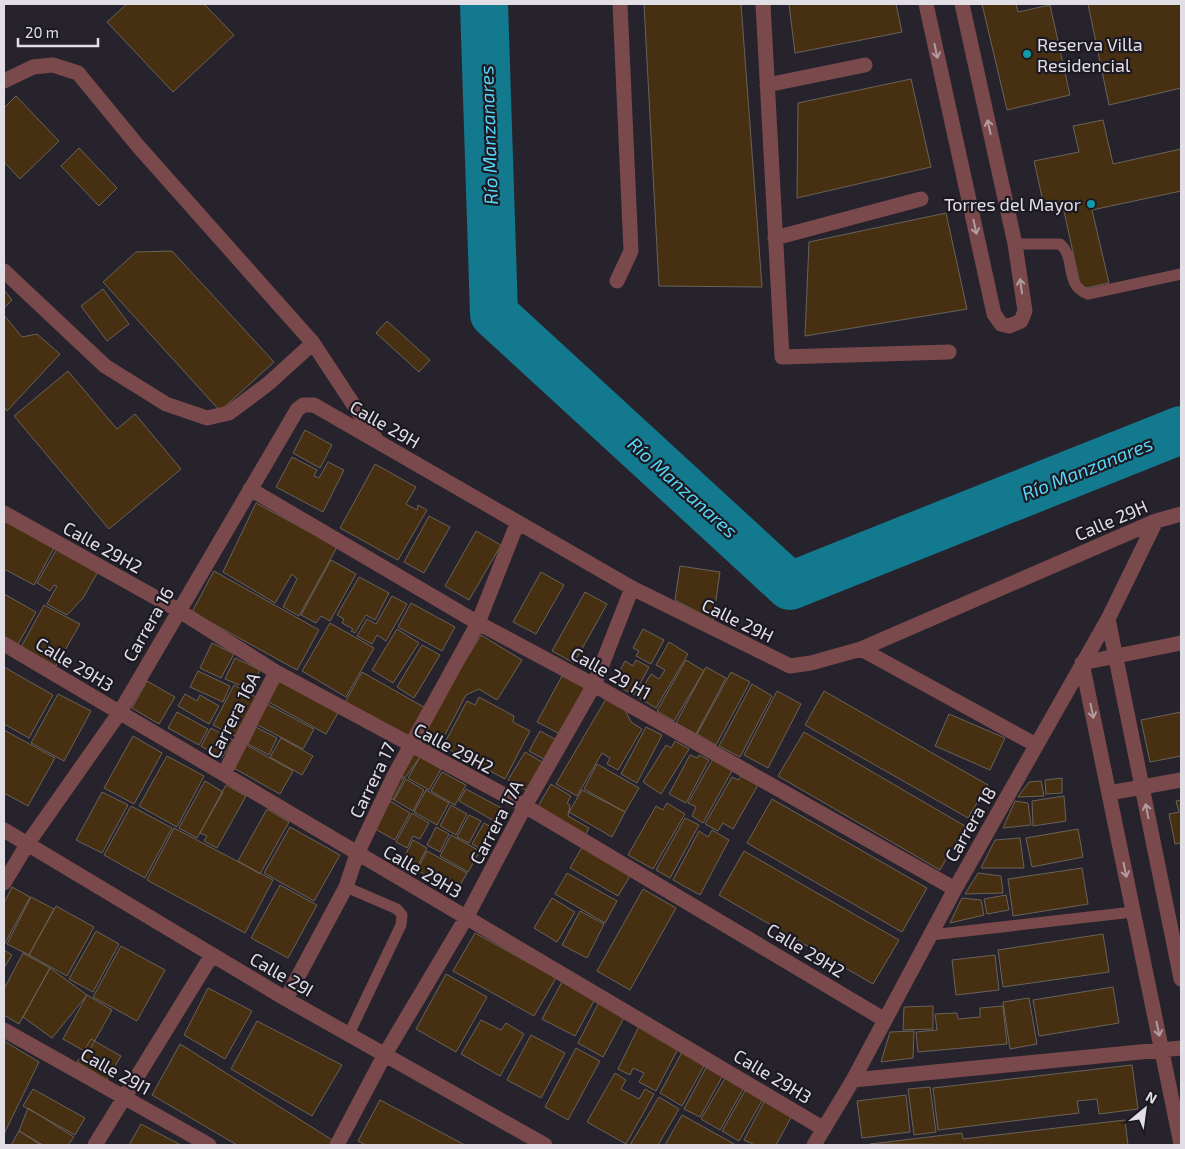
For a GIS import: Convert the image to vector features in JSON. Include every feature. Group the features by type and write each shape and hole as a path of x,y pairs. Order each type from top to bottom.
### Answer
{"street":[{"path":"617,281 631,251 620,4"},
{"path":"763,4 782,357 949,352"},
{"path":"926,4 994,314 1001,324 1009,326 1021,320 1025,311 1015,244 962,4"},
{"path":"4,80 33,66 53,65 78,73 144,153 313,344 377,441"},
{"path":"767,85 865,65"},
{"path":"775,238 921,200"},
{"path":"4,271 105,366 166,404 207,418 229,413 268,383 313,344"},
{"name":"Calle 29H","path":"303,405 314,405 517,524 632,588 790,666 811,663 861,649 1156,521 1181,514"},
{"name":"Carrera 16","path":"4,883 28,843 120,712 250,488 297,410 303,405"},
{"name":"Calle 29 H1","path":"250,488 478,624 594,685 955,889"},
{"name":"Calle 29H2","path":"4,513 178,610 276,672 410,746 525,806 885,1020"},
{"name":"Carrera 18","path":"814,1145 852,1080 955,889 1108,619 1156,521"},
{"name":"Carrera 17","path":"286,999 346,887 357,854 410,746 478,624 517,524"},
{"name":"Carrera 17A","path":"337,1145 384,1056 466,918 525,806 594,685 632,588"},
{"path":"1108,619 1117,656 1142,788 1176,932 1181,979"},
{"path":"1181,643 1082,663 1181,1144"},
{"name":"Calle 29H3","path":"4,644 824,1128"},
{"path":"861,649 1036,745"},
{"name":"Carrera 16A","path":"224,774 276,672"},
{"path":"1109,793 1181,780"},
{"name":"Calle 29I","path":"4,830 286,999 384,1056 545,1145"},
{"path":"95,1145 212,955"},
{"name":"Calle 29I1","path":"4,1030 209,1145"},
{"path":"852,1080 1181,1048"}],"lane":[{"path":"1015,244 1060,244 1066,251 1077,289 1088,294 1181,274"},
{"path":"346,887 397,909 402,915 401,925 349,1034"},
{"path":"931,935 1133,912"}],"building":[{"path":"127,4 204,4 234,35 173,92 107,22"},
{"path":"644,4 741,4 762,287 659,286"},
{"path":"789,4 896,4 902,32 795,53"},
{"name":"Reserva Villa Residencial","path":"982,4 1016,4 1018,12 1050,5 1070,95 1007,110"},
{"path":"1088,4 1181,4 1181,88 1109,105"},
{"path":"911,79 931,167 797,198 798,103"},
{"path":"16,96 59,141 20,179 4,162 4,108"},
{"name":"Torres del Mayor","path":"1103,120 1113,164 1181,149 1181,191 1092,210 1109,283 1081,289 1062,202 1044,206 1034,161 1079,152 1073,126"},
{"path":"79,148 117,188 99,206 61,166"},
{"path":"946,213 967,309 805,336 809,242"},
{"path":"172,251 274,362 220,411 103,282 136,252"},
{"path":"103,289 129,324 107,341 81,306"},
{"path":"4,290 12,300 4,308"},
{"path":"4,315 22,337 37,334 60,354 7,411 4,407"},
{"path":"387,321 430,360 419,372 376,333"},
{"path":"68,371 117,429 135,414 181,469 109,529 14,416"},
{"path":"305,430 332,445 320,468 293,453"},
{"path":"292,457 317,470 314,476 319,478 328,462 344,470 323,512 276,487"},
{"path":"375,464 416,487 406,504 417,510 418,505 427,510 398,560 340,528"},
{"path":"256,503 337,547 299,616 283,607 297,579 292,574 275,603 223,572"},
{"path":"429,516 450,527 424,573 404,562"},
{"path":"4,521 54,548 34,585 4,569"},
{"path":"476,531 501,545 469,600 445,586"},
{"path":"58,547 99,570 83,598 67,615 47,604 57,586 54,585 50,591 37,583"},
{"path":"331,560 356,574 330,621 321,616 316,623 301,615"},
{"path":"680,566 720,572 713,620 675,600"},
{"path":"214,571 319,630 297,670 192,612"},
{"path":"541,572 564,585 536,634 513,622"},
{"path":"359,577 389,593 375,620 366,615 355,633 351,631 353,629 342,623 344,619 337,615"},
{"path":"585,592 607,604 574,663 552,651"},
{"path":"4,594 36,612 17,646 4,638"},
{"path":"392,596 407,604 386,641 377,635 372,644 357,636 367,619 376,624"},
{"path":"411,603 455,627 442,651 398,627"},
{"path":"44,605 80,624 56,666 21,647"},
{"path":"330,623 374,648 346,697 302,671"},
{"path":"397,629 419,643 393,683 372,670"},
{"path":"643,629 664,640 651,664 636,656 639,651 633,648"},
{"path":"481,635 522,660 497,700 479,689 466,695 440,744 431,746 418,738"},
{"path":"669,642 688,654 656,708 637,697 651,674 659,679 665,670 656,665"},
{"path":"212,643 234,654 221,678 200,668"},
{"path":"422,645 440,655 414,698 397,687"},
{"path":"235,658 260,670 251,690 225,679"},
{"path":"636,660 649,667 634,695 613,684 625,661 633,666"},
{"path":"686,660 704,671 674,721 657,711"},
{"path":"4,667 53,695 29,738 4,724"},
{"path":"706,667 726,678 696,734 676,723"},
{"path":"198,671 230,686 223,702 190,687"},
{"path":"362,672 429,710 410,744 343,706"},
{"path":"731,672 750,682 716,745 697,734"},
{"path":"562,676 585,688 560,734 537,722"},
{"path":"280,678 339,711 326,734 267,701"},
{"path":"147,681 175,697 159,724 132,708"},
{"path":"752,684 772,696 740,757 719,746"},
{"path":"234,685 256,697 235,736 213,725"},
{"path":"777,691 801,704 768,768 744,755"},
{"path":"824,691 988,785 968,818 805,725"},
{"path":"58,694 91,711 64,761 31,743"},
{"path":"185,694 197,701 200,695 219,706 209,724 178,706"},
{"path":"479,697 514,716 513,722 530,731 505,779 443,746 467,701 475,705"},
{"path":"606,699 625,710 631,722 642,729 618,770 607,764 610,758 602,753 577,796 556,784"},
{"path":"267,704 314,729 303,749 256,724"},
{"path":"177,712 208,729 199,745 168,728"},
{"path":"1181,712 1181,756 1150,762 1141,720"},
{"path":"949,714 1005,738 990,770 935,746"},
{"path":"256,727 277,738 269,755 248,744"},
{"path":"646,727 662,735 637,783 621,774"},
{"path":"211,728 233,740 222,758 201,746"},
{"path":"4,730 55,758 28,806 4,793"},
{"path":"540,731 560,742 549,762 529,751"},
{"path":"804,732 965,826 940,870 778,776"},
{"path":"133,736 162,753 134,804 104,788"},
{"path":"281,738 313,756 302,775 270,757"},
{"path":"675,741 689,749 661,794 643,782 666,745 671,748"},
{"path":"245,744 293,771 280,794 232,767"},
{"path":"408,750 420,757 405,778 396,773"},
{"path":"525,752 547,765 531,793 508,780"},
{"path":"690,755 697,758 699,755 709,760 686,803 669,794"},
{"path":"167,756 204,776 177,827 139,806"},
{"path":"420,757 441,769 429,790 408,778"},
{"path":"713,759 733,769 703,823 692,816 696,807 688,803"},
{"path":"597,764 639,788 625,812 584,789"},
{"path":"442,772 466,785 455,805 431,791"},
{"path":"398,776 404,779 393,800 387,796"},
{"path":"741,776 758,785 733,829 723,823 718,831 705,824 732,777 738,780"},
{"path":"1062,778 1062,793 1046,794 1045,780"},
{"path":"406,779 424,790 413,811 394,800"},
{"path":"205,781 223,792 197,838 179,828"},
{"path":"1041,781 1044,796 1018,797 1029,782"},
{"path":"551,784 571,796 567,803 570,805 568,816 589,828 585,836 537,808"},
{"path":"226,785 246,796 217,848 204,841 207,836 200,833"},
{"path":"466,789 503,809 496,822 459,801"},
{"path":"426,790 449,803 437,825 414,812"},
{"path":"582,790 625,812 612,837 569,812"},
{"path":"102,792 128,805 102,853 76,840"},
{"path":"1064,796 1066,821 1033,826 1032,801"},
{"path":"772,799 927,888 902,932 747,843"},
{"path":"1181,800 1181,843 1175,844 1169,814 1179,812 1176,801"},
{"path":"390,801 410,813 395,840 375,829"},
{"path":"1015,801 1028,803 1031,825 1003,828"},
{"path":"667,803 685,814 653,869 628,855 656,806 663,810"},
{"path":"451,805 467,814 456,835 440,826"},
{"path":"131,806 172,828 145,878 104,855"},
{"path":"267,809 289,822 260,874 238,861"},
{"path":"412,813 429,823 420,839 413,836 407,848 396,842"},
{"path":"469,815 481,821 469,843 457,837"},
{"path":"685,818 699,825 670,878 656,870"},
{"path":"484,823 493,828 481,849 472,844"},
{"path":"290,827 340,855 314,901 264,873"},
{"path":"436,827 449,834 440,852 427,845"},
{"path":"174,828 273,880 245,933 147,880"},
{"path":"1078,829 1083,857 1032,867 1026,838"},
{"path":"712,830 729,840 700,895 673,880 699,831 708,837"},
{"path":"451,835 480,851 468,872 440,856"},
{"path":"1020,838 1024,868 981,868 995,840"},
{"path":"413,840 427,848 413,875 399,867"},
{"path":"582,847 630,876 618,896 570,868"},
{"path":"427,851 467,873 456,892 417,870"},
{"path":"744,851 899,940 873,984 719,895"},
{"path":"1082,868 1088,904 1013,916 1008,879"},
{"path":"567,873 617,901 605,923 555,894"},
{"path":"978,873 1001,876 1003,893 965,894"},
{"path":"280,885 317,905 288,958 251,938"},
{"path":"12,887 30,897 4,945 4,903"},
{"path":"643,889 676,908 630,990 597,971"},
{"path":"1006,895 1009,910 987,914 984,899"},
{"path":"31,897 54,909 29,955 7,944"},
{"path":"552,898 575,912 557,942 534,928"},
{"path":"962,898 981,900 984,915 950,923"},
{"path":"56,906 94,927 67,976 29,955"},
{"path":"580,911 604,924 587,958 562,945"},
{"path":"96,931 119,944 93,992 69,979"},
{"path":"475,933 556,978 534,1016 453,971"},
{"path":"1103,934 1109,972 1003,987 998,950"},
{"path":"121,946 165,970 137,1021 93,997"},
{"path":"4,950 12,955 4,968"},
{"path":"23,953 50,968 19,1024 4,1015 4,989"},
{"path":"995,955 999,990 956,995 952,960"},
{"path":"50,968 87,995 52,1038 23,1017"},
{"path":"446,974 487,997 456,1052 416,1029"},
{"path":"562,982 595,999 575,1036 542,1019"},
{"path":"1113,987 1119,1023 1039,1036 1033,1000"},
{"path":"208,988 252,1011 225,1059 184,1035"},
{"path":"87,995 112,1010 88,1053 63,1039"},
{"path":"1029,998 1037,1044 1010,1049 1003,1002"},
{"path":"600,1000 626,1014 603,1057 578,1043"},
{"path":"933,1006 933,1029 903,1030 904,1007"},
{"path":"1003,1006 1007,1044 918,1052 916,1032 937,1030 935,1014 957,1013 958,1019 980,1017 980,1008"},
{"path":"481,1020 501,1030 506,1023 524,1034 500,1076 461,1054"},
{"path":"257,1021 342,1065 312,1116 231,1069"},
{"path":"639,1026 679,1047 656,1091 639,1082 644,1073 633,1068 630,1075 618,1069"},
{"path":"914,1031 913,1058 881,1062 890,1032"},
{"path":"531,1035 565,1053 541,1098 507,1080"},
{"path":"91,1039 121,1056 107,1080 77,1062"},
{"path":"4,1041 39,1062 4,1134"},
{"path":"180,1044 337,1143 336,1145 237,1145 152,1095"},
{"path":"576,1048 600,1061 568,1120 545,1107"},
{"path":"682,1052 705,1064 682,1106 660,1093"},
{"path":"1132,1065 1138,1109 1099,1114 1097,1099 1077,1101 1079,1113 938,1130 933,1088"},
{"path":"707,1066 723,1075 700,1117 684,1109"},
{"path":"615,1073 626,1080 621,1089 639,1099 645,1089 654,1094 626,1144 587,1122"},
{"path":"727,1075 745,1086 720,1130 701,1119"},
{"path":"930,1087 936,1132 914,1135 908,1089"},
{"path":"33,1089 85,1118 75,1135 23,1106"},
{"path":"746,1089 763,1099 739,1141 722,1131"},
{"path":"906,1095 910,1132 862,1138 857,1101"},
{"path":"659,1097 679,1109 658,1145 630,1145"},
{"path":"380,1100 465,1145 366,1145 358,1141"},
{"path":"765,1100 793,1114 776,1145 755,1145 744,1140"},
{"path":"28,1108 74,1137 68,1145 43,1145 19,1131"},
{"path":"682,1115 736,1145 665,1145"},
{"path":"1125,1120 1128,1145 870,1144 962,1133 963,1139"},
{"path":"141,1124 181,1145 129,1145"},
{"path":"19,1131 41,1145 11,1145"}],"waterway":[{"name":"Río Manzanares","path":"484,4 494,314 790,586 1181,430"}],"place":[{"name":"Reserva Villa Residencial","path":"1027,54"},
{"name":"Torres del Mayor","path":"1091,204"}]}
